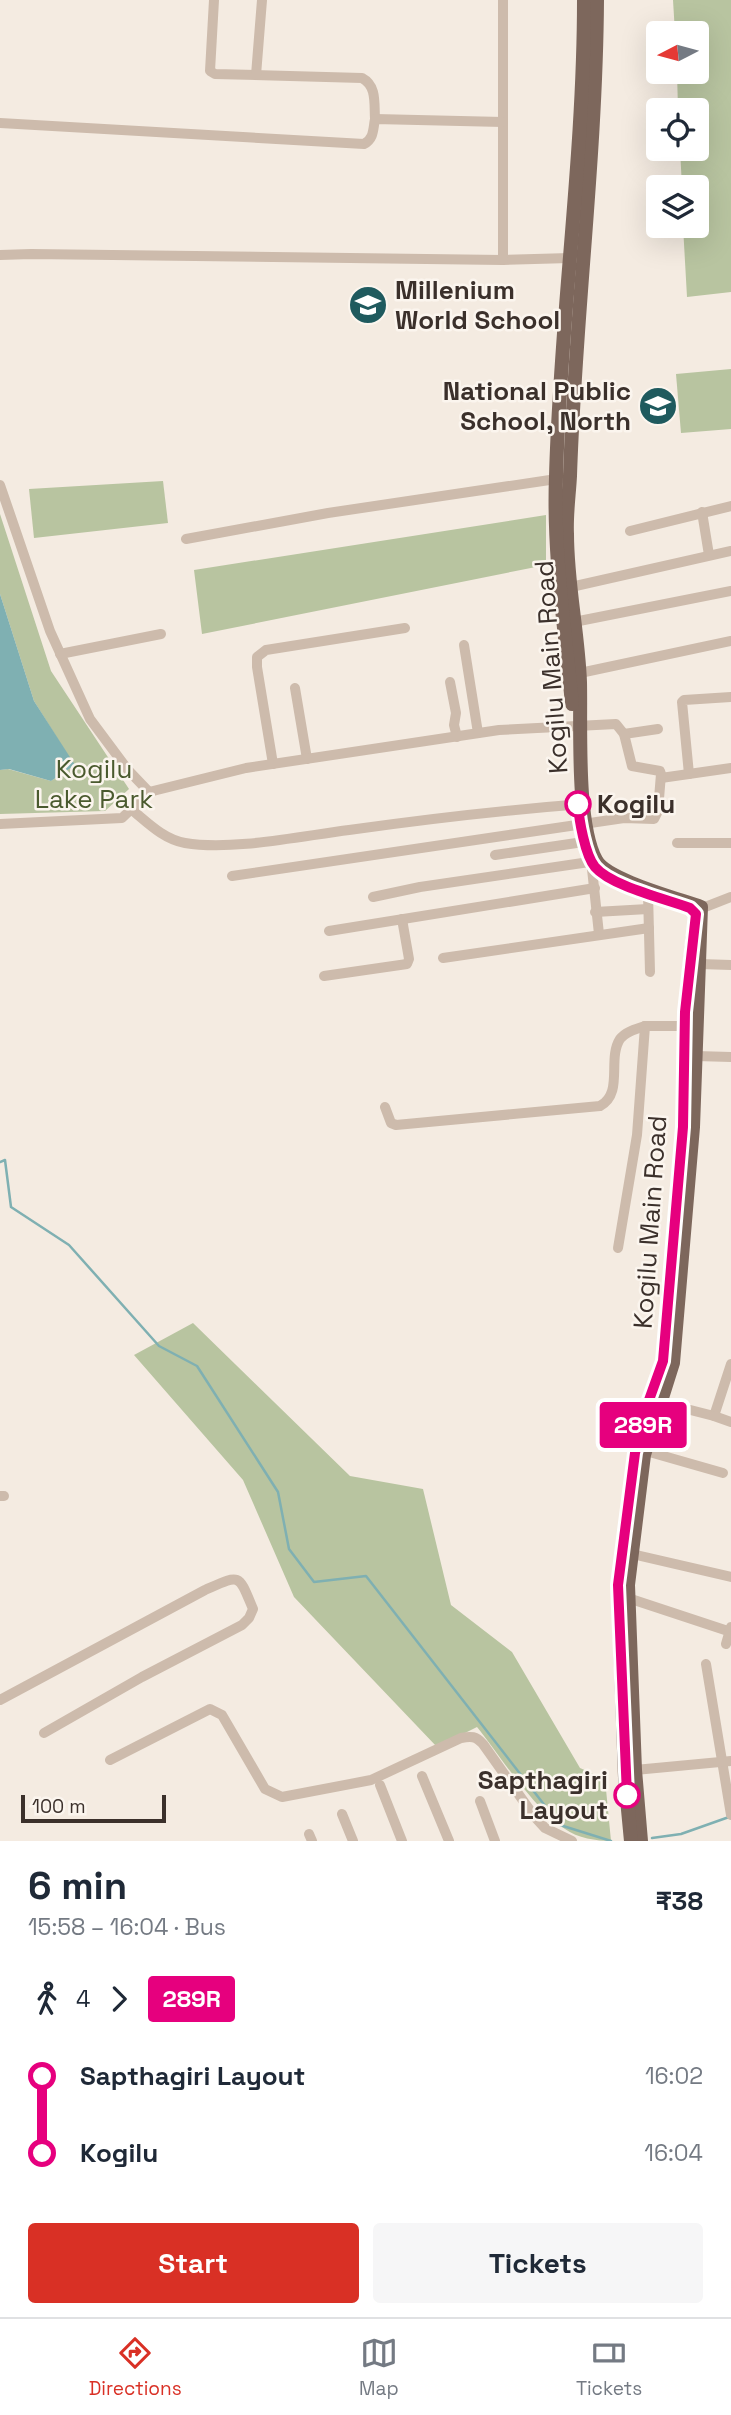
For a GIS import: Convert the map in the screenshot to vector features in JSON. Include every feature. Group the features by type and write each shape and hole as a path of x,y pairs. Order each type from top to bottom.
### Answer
{"main road":[{"name":"Kogilu Main Road","path":"578,727 560,588 560,376 584,56 584,0"},
{"name":"Kogilu Main Road","path":"596,863 583,824 581,804 578,727 580,673 562,478 572,388 597,57 597,0"},
{"path":"596,863 611,878 698,909"},
{"path":"596,863 621,878 698,909"},
{"name":"Kogilu Main Road","path":"631,1841 628,1598 646,1451 663,1361 683,1127 685,1027 700,964 698,909"},
{"name":"Kogilu Main Road","path":"641,1841 630,1768 618,1585 635,1453 673,1363 693,1127 696,1056 692,996 698,909"}],"street":[{"path":"0,123 364,144 370,141 373,135 374,90 368,80 215,74 210,71 214,0"},
{"path":"256,75 262,0"},
{"path":"503,0 503,260"},
{"path":"374,119 503,122"},
{"path":"0,256 31,254 503,260 570,258"},
{"path":"186,539 328,513 562,478"},
{"path":"0,485 50,631 90,719 128,770 149,792"},
{"path":"630,530 731,506"},
{"path":"702,512 709,555"},
{"path":"571,587 731,551"},
{"path":"574,622 731,591"},
{"path":"273,764 257,667 259,654 266,650 405,628"},
{"path":"60,653 161,635"},
{"path":"580,673 731,641"},
{"path":"464,645 478,733"},
{"path":"450,682 457,737"},
{"path":"295,688 307,759"},
{"path":"689,774 682,702 701,697 731,697"},
{"path":"0,824 122,818 149,792 246,768 499,730 616,724 624,734 632,766 660,771 658,811 654,819 624,818 232,876"},
{"path":"624,734 658,729"},
{"path":"661,778 731,768"},
{"path":"131,809 167,837 205,845 279,839 496,811 581,804"},
{"path":"495,855 588,841"},
{"path":"677,843 731,843"},
{"path":"596,863 592,869 599,934"},
{"path":"373,897 420,887 596,863"},
{"path":"329,931 594,888"},
{"path":"648,893 650,972"},
{"path":"698,909 731,897"},
{"path":"595,912 648,909"},
{"path":"324,976 407,964 409,959 402,919"},
{"path":"443,958 649,928"},
{"path":"700,964 731,965"},
{"path":"385,1107 391,1123 396,1125 600,1106 608,1101 612,1092 616,1051 620,1039 627,1032 645,1026 685,1027"},
{"path":"618,1248 637,1135 645,1026"},
{"path":"696,1056 731,1057"},
{"path":"714,1416 731,1364"},
{"path":"655,1401 731,1422"},
{"path":"646,1451 723,1473"},
{"path":"632,1554 731,1577"},
{"path":"0,1700 205,1590 231,1579 241,1581 253,1609 242,1625 44,1733"},
{"path":"628,1598 731,1631 726,1644"},
{"path":"706,1664 727,1762 731,1813"},
{"path":"110,1760 210,1709 222,1715 265,1789 282,1797 371,1780 461,1738 472,1736 483,1744 545,1828 572,1841"},
{"path":"630,1768 727,1762"},
{"path":"422,1776 449,1841"},
{"path":"380,1785 402,1841"},
{"path":"480,1801 495,1841"},
{"path":"342,1814 353,1841"}],"green space":[{"path":"673,0 731,0 731,292 687,297 684,238 709,238 709,175 681,175 681,161 709,161 709,98 678,98 677,84 709,84 709,21 674,21"},
{"path":"731,369 731,429 681,433 676,374"},
{"path":"163,481 168,523 34,538 29,489"},
{"name":"Kogilu Lake Park","path":"0,514 51,671 129,789 105,811 0,814 0,770 8,769 51,781 74,765 34,701 0,594"},
{"path":"546,515 546,565 202,634 194,570"},
{"path":"193,1323 350,1476 423,1489 451,1605 512,1652 580,1768 605,1779 611,1841 575,1835 554,1820 530,1796 477,1727 437,1747 294,1597 243,1480 134,1355"}],"water":[{"path":"0,594 34,701 75,765 51,781 9,769 0,770"}],"waterway":[{"path":"0,1162 5,1160 11,1207 69,1245 159,1346 197,1366 278,1492 289,1549 314,1582 366,1576 560,1825 611,1841"},
{"path":"652,1838 681,1834 729,1817"}],"bus line":[{"name":"289R","path":"578,804 585,842 595,867 611,878 690,908 696,914 685,1012 683,1127 663,1361 635,1453 618,1585 627,1795"}],"place":[{"name":"Millenium World School","path":"368,305"},
{"name":"National Public School, North","path":"658,406"},
{"name":"Kogilu","path":"578,804"},
{"name":"Sapthagiri Layout","path":"627,1795"}]}
